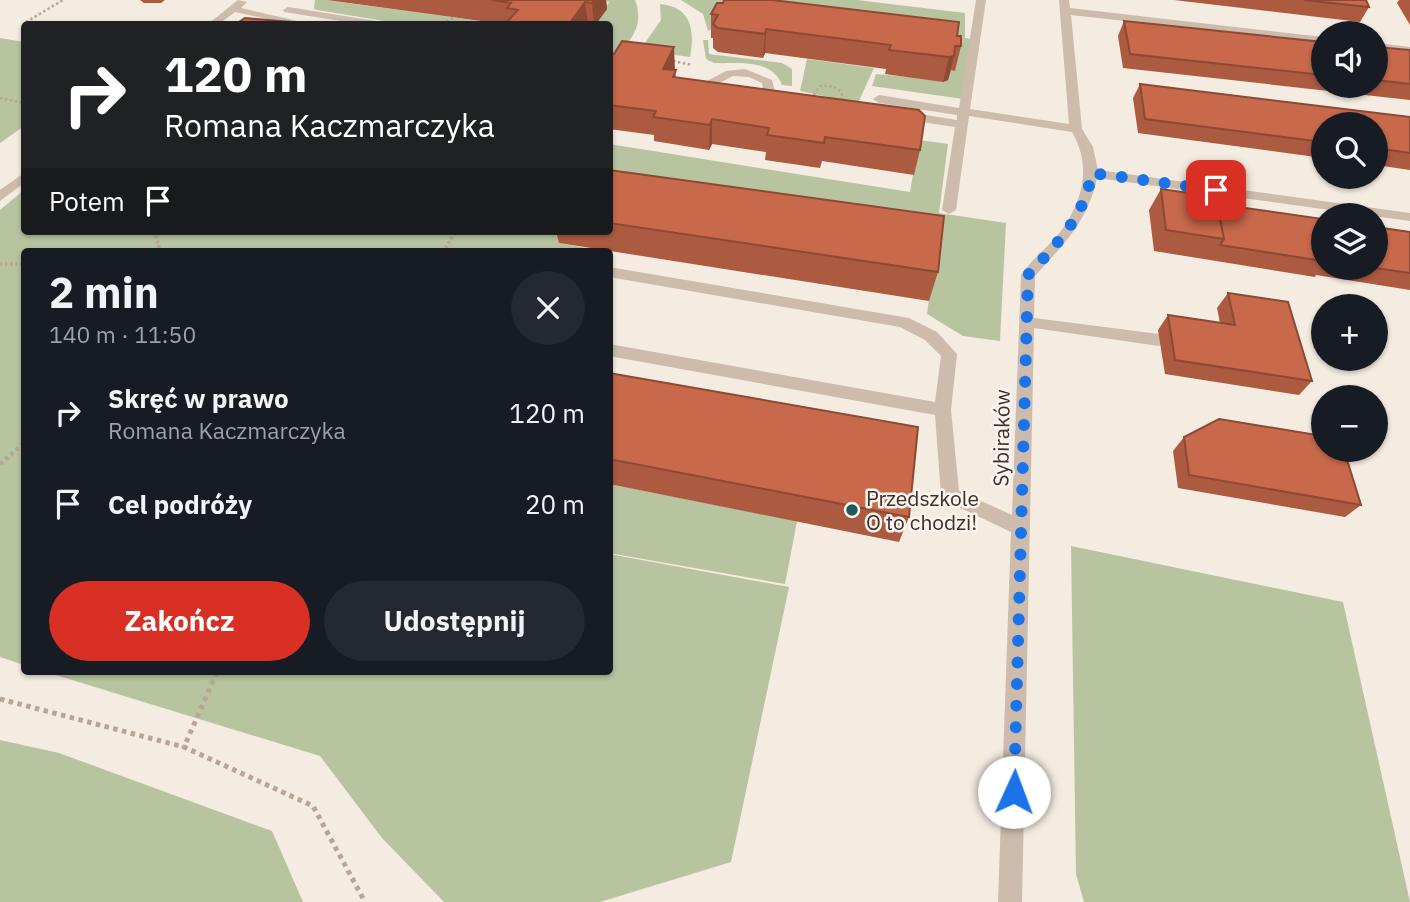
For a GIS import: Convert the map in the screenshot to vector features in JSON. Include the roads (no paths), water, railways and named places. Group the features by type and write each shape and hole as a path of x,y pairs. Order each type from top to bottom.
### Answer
{"street":[{"path":"217,21 245,0"},
{"path":"274,21 301,0"},
{"path":"949,210 981,0"},
{"path":"1311,38 1065,6 1076,129 1087,147 1092,173 1410,217"},
{"path":"233,9 270,21"},
{"path":"289,10 357,21"},
{"path":"1388,47 1410,50"},
{"path":"747,73 768,82 769,92 760,101 743,104 716,98 710,89 711,83 722,75 747,73"},
{"path":"769,92 810,101"},
{"path":"879,99 963,119"},
{"path":"839,105 1076,129"},
{"name":"Sybiraków","path":"1010,902 1028,275 1071,228 1087,195 1092,173"},
{"path":"0,197 21,180"},
{"path":"613,273 904,322 931,336 949,354 943,410 950,495 1021,528"},
{"path":"1027,322 1159,340"},
{"path":"613,351 943,410"}],"place":[{"name":"Przedszkole O to chodzi!","path":"852,510"}]}
